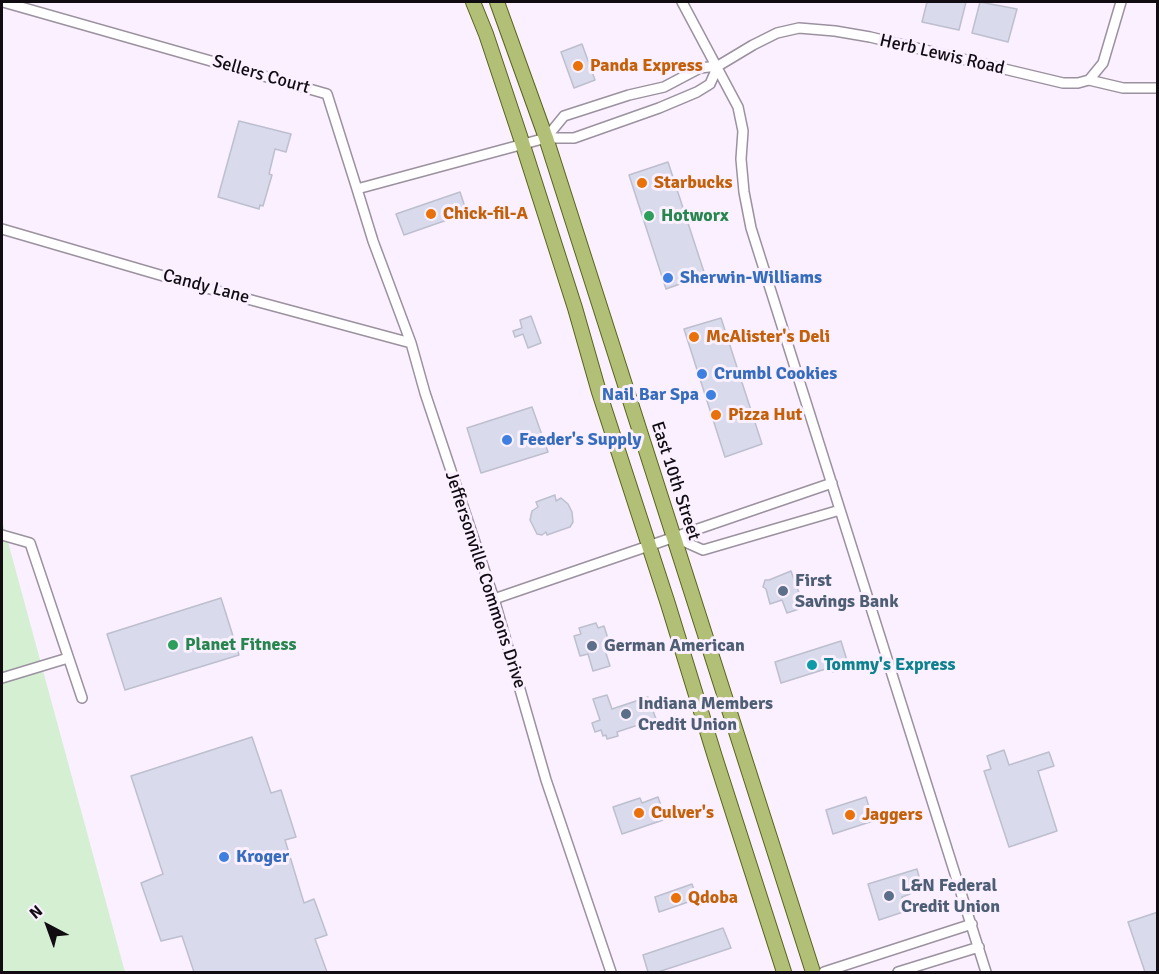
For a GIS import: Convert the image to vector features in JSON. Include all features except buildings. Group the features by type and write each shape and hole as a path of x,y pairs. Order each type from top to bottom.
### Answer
{"main road":[{"path":"473,2 486,33 523,145 599,392 784,972"},
{"name":"East 10th Street","path":"498,2 546,138 813,972"}],"street":[{"name":"Sellers Court","path":"3,2 327,94 357,189"},
{"path":"682,2 738,106 743,131 741,159 744,192 751,228 986,972"},
{"path":"1089,80 1103,63 1121,2"},
{"name":"Herb Lewis Road","path":"546,138 564,116 629,95 664,87 700,68 718,66 777,33 799,28 870,37 1063,83 1089,80 1123,88 1158,88"},
{"name":"Herb Lewis Road","path":"523,145 546,138 574,138 659,108 710,84 718,66"},
{"path":"357,189 523,145"},
{"name":"Jeffersonville Commons Drive","path":"357,189 373,241 411,343 425,393 494,599 546,780 611,972"},
{"name":"Candy Lane","path":"2,229 411,343"},
{"path":"494,599 832,483"},
{"path":"674,537 703,550 840,510"},
{"path":"2,535 30,543 82,698"},
{"path":"2,678 68,658"},
{"path":"824,972 972,924"},
{"path":"898,972 979,947"}],"green space":[{"path":"2,520 125,972 2,972"}],"place":[{"name":"Panda Express","path":"578,66"},
{"name":"Starbucks","path":"642,183"},
{"name":"Chick-fil-A","path":"431,214"},
{"name":"Hotworx","path":"649,216"},
{"name":"Sherwin-Williams","path":"668,278"},
{"name":"McAlister's Deli","path":"694,337"},
{"name":"Crumbl Cookies","path":"702,374"},
{"name":"Nail Bar Spa","path":"711,395"},
{"name":"Pizza Hut","path":"716,415"},
{"name":"Feeder's Supply","path":"507,440"},
{"name":"First Savings Bank","path":"783,591"},
{"name":"Planet Fitness","path":"173,645"},
{"name":"German American","path":"592,646"},
{"name":"Tommy's Express","path":"812,665"},
{"name":"Indiana Members Credit Union","path":"626,714"},
{"name":"Culver's","path":"639,813"},
{"name":"Jaggers","path":"850,815"},
{"name":"Kroger","path":"224,857"},
{"name":"L&N Federal Credit Union","path":"889,896"},
{"name":"Qdoba","path":"676,898"}]}
